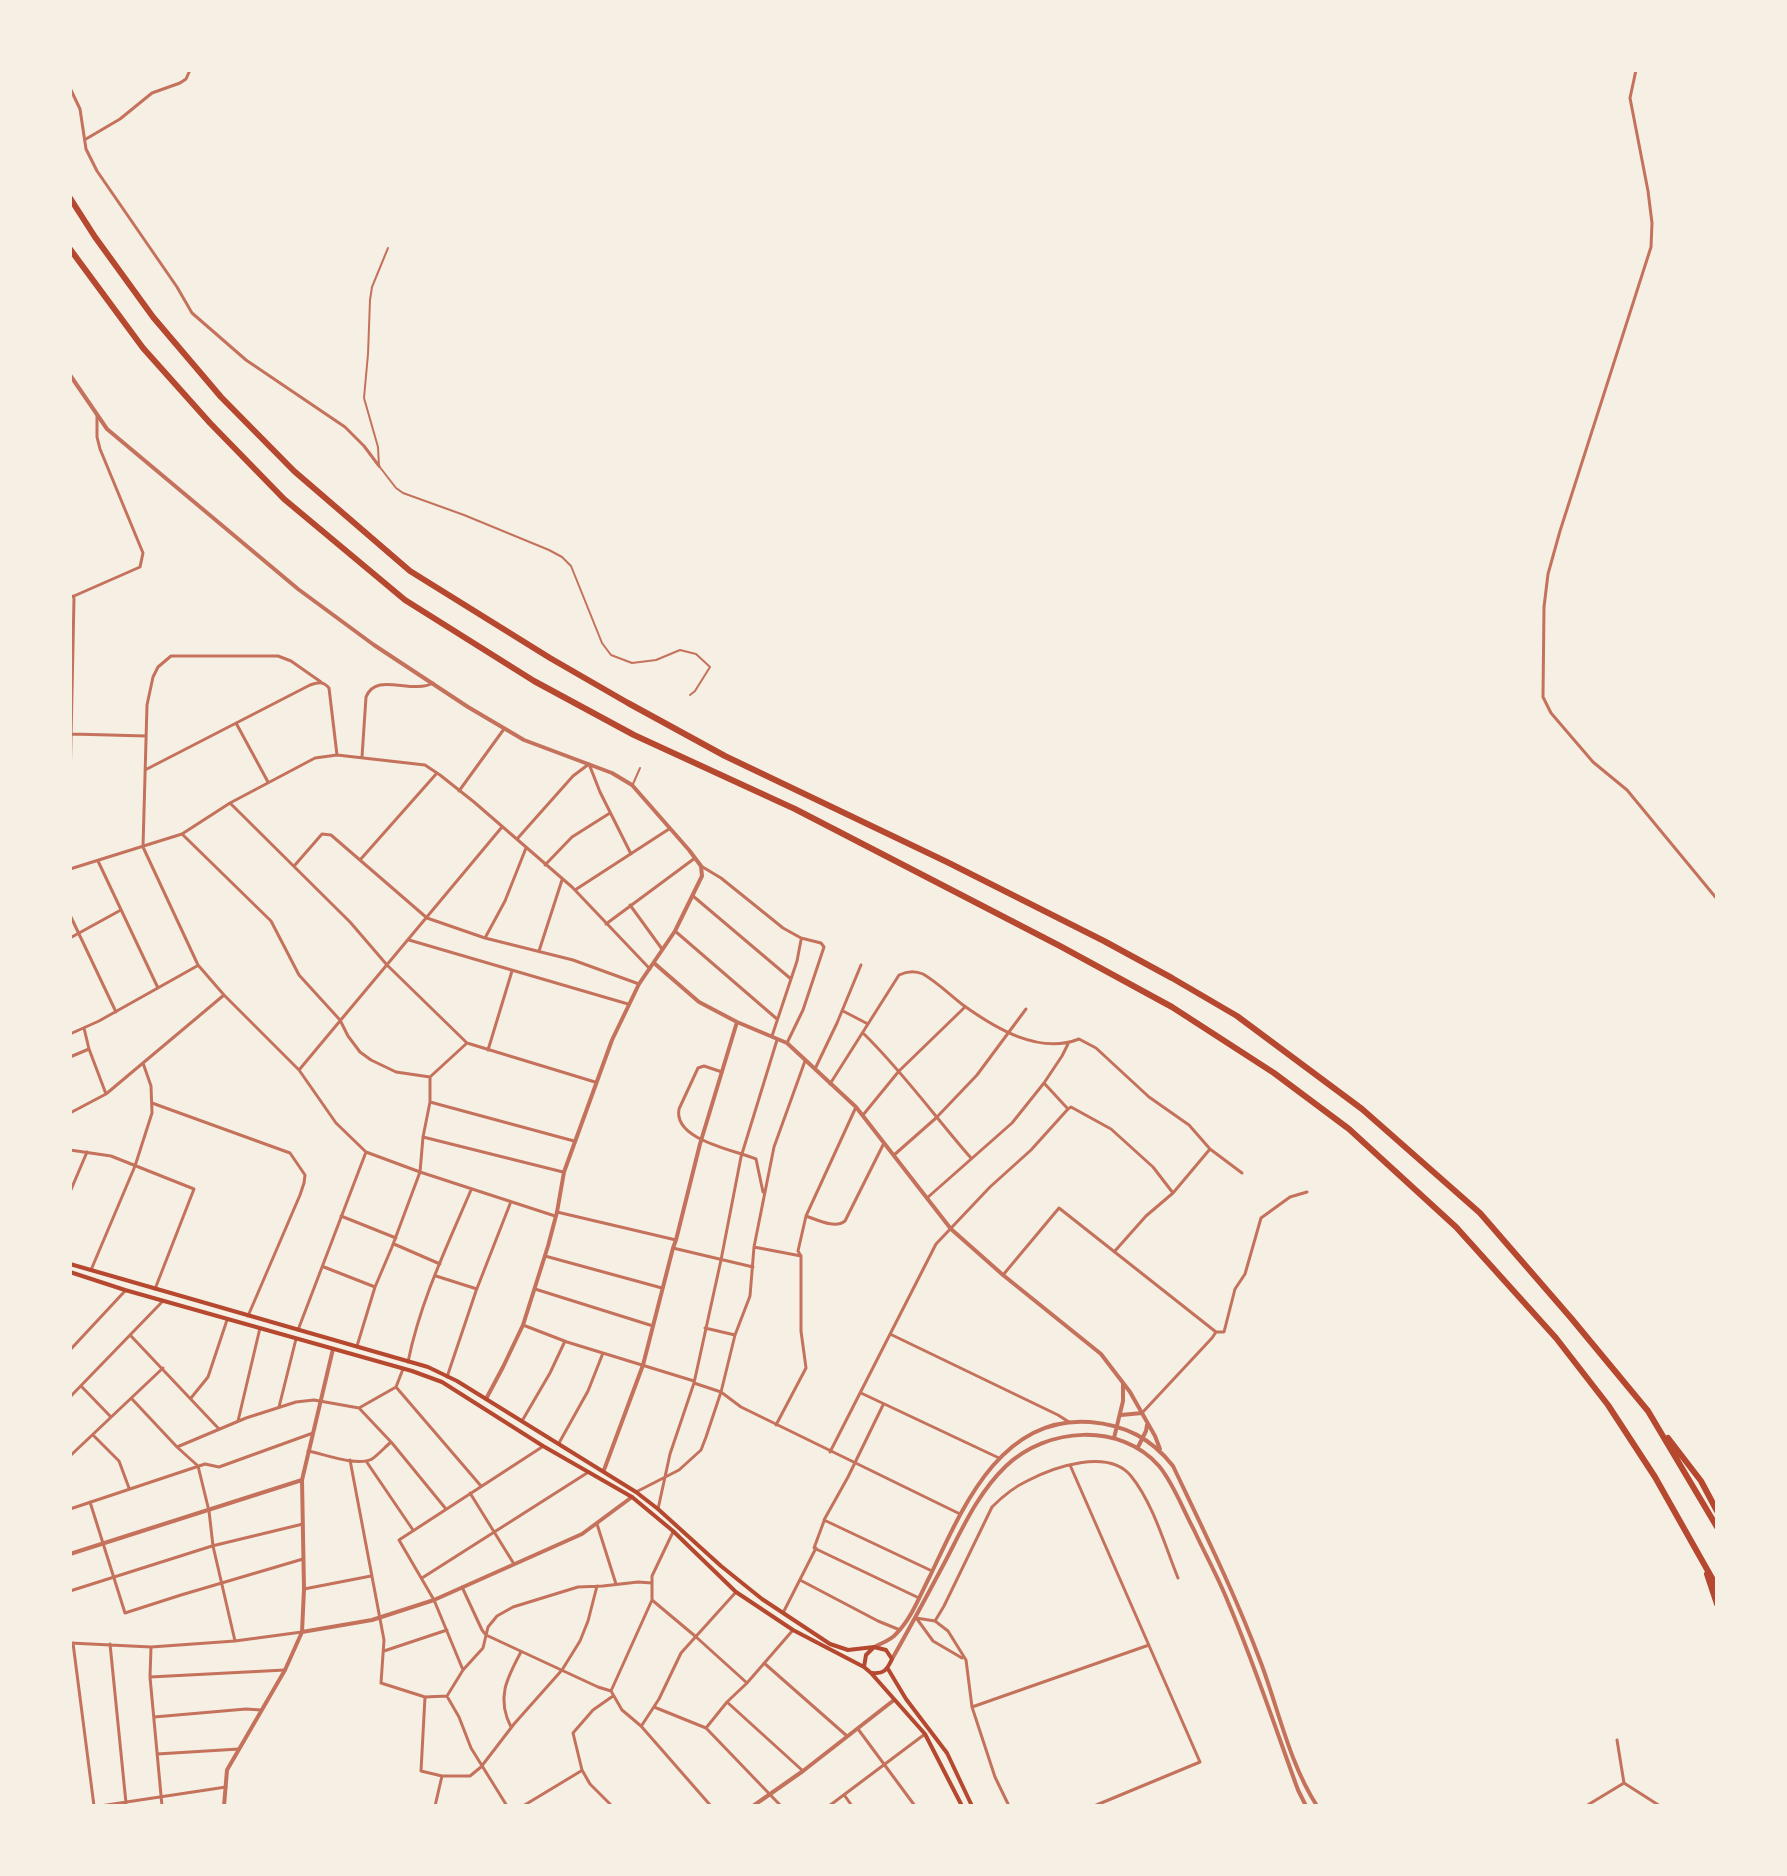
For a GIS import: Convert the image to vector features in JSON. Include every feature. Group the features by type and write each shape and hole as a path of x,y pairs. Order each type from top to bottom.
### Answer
{"highway":[{"path":"70,198 153,317 221,397 294,471 410,571 550,658 725,756 933,856 1172,978 1237,1016 1362,1109 1480,1213 1648,1411 1701,1481 1717,1511"},
{"path":"70,249 143,348 210,423 284,499 405,600 534,681 612,724 795,809 1172,1007 1274,1073 1349,1129 1456,1227 1556,1338 1608,1405 1655,1477 1717,1587"},
{"path":"1648,1411 1717,1527"},
{"path":"1700,1555 1717,1604"}],"main road":[{"path":"70,1264 428,1367 457,1381 636,1492 762,1599 830,1644 848,1650 874,1647 886,1650 892,1659 888,1669 871,1673"},
{"path":"70,1272 442,1382 543,1446 632,1497 673,1531 736,1592 793,1630 864,1667 925,1734 960,1805"},
{"path":"864,1667 866,1655 874,1647"},
{"path":"888,1669 906,1699 947,1753 972,1806"}],"street":[{"path":"84,140 120,119 152,93 180,83 190,70"},
{"path":"1636,70 1630,98 1652,223 1651,247 1548,574 1544,607 1543,697 1551,713 1593,762 1627,790 1717,899"},
{"path":"70,88 80,109 86,149 97,171 169,274 192,313 246,360 345,427 379,466"},
{"path":"70,375 107,429 298,589 374,645 504,729 524,740 612,773 632,785 701,866 721,878 783,928 801,938 821,943 824,947 803,1010 787,1043"},
{"path":"70,786 72,597 140,567 143,553 100,449 97,415"},
{"path":"337,755 329,688 291,661 278,656 171,656 158,667 147,705 143,847 198,965 299,1070 336,1123 366,1152 510,1203 676,1240"},
{"path":"145,770 321,682"},
{"path":"362,757 368,690 381,684 424,688 433,683"},
{"path":"236,723 268,782"},
{"path":"459,791 504,729"},
{"path":"72,734 146,736"},
{"path":"70,869 182,834 230,803 315,758 337,755 425,765 575,890 650,969"},
{"path":"589,764 631,854"},
{"path":"517,839 573,776 589,764"},
{"path":"360,860 437,773"},
{"path":"230,803 467,1043 595,1082"},
{"path":"545,865 572,837 611,812"},
{"path":"299,1070 503,827"},
{"path":"575,890 671,828"},
{"path":"182,834 271,921 299,975 340,1020 360,1052 396,1072 430,1077"},
{"path":"294,866 322,834 331,835 427,918 485,938 573,960 639,984"},
{"path":"485,938 505,901 526,848"},
{"path":"606,924 695,858"},
{"path":"97,860 158,988"},
{"path":"486,1399 523,1325 545,1256 564,1172 595,1082 628,1004 675,931 693,896 702,876 701,866"},
{"path":"539,951 562,880"},
{"path":"693,896 791,979"},
{"path":"630,905 662,949"},
{"path":"70,938 121,911"},
{"path":"70,915 116,1012"},
{"path":"675,931 777,1019"},
{"path":"658,1509 670,1454 694,1382 742,1153 801,938"},
{"path":"409,940 628,1004"},
{"path":"654,963 699,1002 787,1043 856,1107 951,1229 1101,1354 1123,1380 1161,1452"},
{"path":"70,1032 116,1012 198,965"},
{"path":"815,1069 861,965"},
{"path":"488,1050 512,971"},
{"path":"830,1084 899,975 907,971 921,973 965,1007 1008,1032 1041,1044 1068,1044 1079,1039 1096,1048 1149,1097 1189,1125 1210,1149 1242,1173"},
{"path":"70,1113 106,1094 224,995"},
{"path":"863,1115 899,1071 965,1007"},
{"path":"894,1155 936,1118 977,1075 1026,1009"},
{"path":"842,1010 868,1024"},
{"path":"604,1470 643,1365 701,1139 737,1022"},
{"path":"84,1028 106,1094"},
{"path":"863,1033 971,1158"},
{"path":"357,1346 375,1287 420,1172 430,1102 430,1077 467,1043"},
{"path":"927,1198 1012,1123 1044,1083 1068,1044"},
{"path":"70,1057 89,1049"},
{"path":"636,1492 679,1470 701,1450 721,1392 735,1335 750,1296 754,1247 774,1147 805,1061"},
{"path":"91,1270 135,1166 152,1113 151,1086 143,1063"},
{"path":"722,1072 704,1066 698,1068 678,1116 683,1128 701,1139 756,1159 763,1195"},
{"path":"1044,1083 1068,1109"},
{"path":"430,1102 574,1141"},
{"path":"152,1103 290,1153 305,1175 300,1195 248,1316"},
{"path":"776,1425 806,1368 801,1331 801,1256 798,1251 806,1216 856,1107"},
{"path":"830,1452 936,1244 1068,1109 1071,1107 1111,1129 1153,1167 1173,1193"},
{"path":"423,1137 564,1172"},
{"path":"806,1216 835,1224 845,1221 884,1143"},
{"path":"1114,1252 1146,1216 1173,1193 1210,1149"},
{"path":"70,1150 111,1156 194,1189 155,1289"},
{"path":"70,1192 87,1152"},
{"path":"298,1330 366,1152"},
{"path":"408,1362 415,1331 471,1190"},
{"path":"1003,1275 1059,1208 1216,1332 1224,1332 1235,1289 1245,1274 1261,1218 1290,1197 1307,1192"},
{"path":"447,1377 510,1203"},
{"path":"341,1216 396,1238"},
{"path":"394,1244 440,1264"},
{"path":"754,1247 801,1256"},
{"path":"673,1248 753,1267"},
{"path":"545,1256 662,1288"},
{"path":"324,1267 375,1287"},
{"path":"436,1276 477,1289"},
{"path":"535,1289 653,1326"},
{"path":"70,1350 125,1290"},
{"path":"70,1397 163,1301"},
{"path":"191,1398 208,1377 227,1320"},
{"path":"523,1325 721,1392 741,1407 776,1425 960,1514"},
{"path":"238,1421 260,1328"},
{"path":"705,1328 735,1335"},
{"path":"1121,1415 1142,1413 1216,1332"},
{"path":"889,1334 1069,1422"},
{"path":"131,1336 219,1429"},
{"path":"279,1407 296,1339"},
{"path":"522,1421 565,1341"},
{"path":"224,1806 227,1770 285,1670 302,1632 302,1480 333,1349"},
{"path":"558,1445 588,1391 603,1353"},
{"path":"70,1456 163,1368"},
{"path":"359,1408 396,1387 403,1369"},
{"path":"1114,1438 1121,1415 1123,1380"},
{"path":"81,1386 111,1417"},
{"path":"396,1387 481,1486"},
{"path":"861,1393 999,1458"},
{"path":"132,1399 198,1466 235,1641"},
{"path":"177,1447 238,1421 301,1401 359,1408 446,1509"},
{"path":"783,1613 816,1548 824,1520 883,1405"},
{"path":"874,1647 895,1636 913,1616 960,1514 999,1458 1041,1429 1069,1422 1118,1426 1143,1438 1173,1466 1227,1581 1261,1664 1291,1752 1308,1793 1317,1806"},
{"path":"1138,1448 1147,1423"},
{"path":"70,1509 205,1464 219,1467 313,1433"},
{"path":"92,1435 119,1461 129,1488"},
{"path":"892,1659 968,1517 985,1490 1007,1466 1029,1448 1052,1438 1073,1435 1114,1438 1138,1448 1160,1467 1167,1479 1228,1601 1306,1806"},
{"path":"308,1451 366,1461 391,1442"},
{"path":"463,1670 434,1600 399,1540 543,1446"},
{"path":"350,1460 384,1640 381,1683 425,1697 447,1696"},
{"path":"366,1461 413,1530"},
{"path":"935,1621 992,1507 1024,1481 1064,1466 1113,1463 1130,1474 1146,1500 1178,1578"},
{"path":"1070,1465 1200,1762 1094,1806"},
{"path":"422,1578 589,1472"},
{"path":"70,1554 302,1480"},
{"path":"470,1493 514,1564"},
{"path":"94,1806 72,1642 151,1647 235,1641 380,1618 434,1600 582,1534 632,1497"},
{"path":"90,1502 125,1613 303,1559"},
{"path":"824,1520 932,1571"},
{"path":"70,1591 213,1546 303,1524"},
{"path":"597,1524 616,1584"},
{"path":"612,1806 590,1784 582,1770 573,1733 612,1693 652,1600 652,1576 673,1531"},
{"path":"816,1548 919,1598"},
{"path":"304,1589 372,1575"},
{"path":"800,1580 900,1630"},
{"path":"447,1696 463,1670 483,1648 488,1627 497,1616 513,1607 578,1587 652,1583"},
{"path":"425,1697 421,1771 442,1776 470,1776 481,1767 511,1727 562,1670 580,1641 597,1586"},
{"path":"462,1587 486,1635 612,1693 622,1710 641,1726 711,1806"},
{"path":"641,1726 681,1653 736,1592"},
{"path":"652,1600 747,1683"},
{"path":"913,1616 935,1621 948,1631 966,1660 972,1707 995,1777 1009,1806"},
{"path":"913,1616 933,1641 966,1660"},
{"path":"384,1651 447,1630"},
{"path":"706,1728 793,1630"},
{"path":"110,1644 126,1803"},
{"path":"972,1707 1149,1645"},
{"path":"151,1647 150,1677 162,1806"},
{"path":"511,1727 505,1712 505,1688 521,1652"},
{"path":"764,1663 847,1736"},
{"path":"150,1677 285,1670"},
{"path":"447,1696 481,1767 507,1806"},
{"path":"753,1806 894,1700"},
{"path":"727,1702 803,1771"},
{"path":"654,1707 706,1728 781,1806"},
{"path":"154,1717 262,1710"},
{"path":"857,1728 915,1806"},
{"path":"829,1806 925,1734"},
{"path":"1617,1740 1624,1783 1660,1806"},
{"path":"157,1754 239,1749"},
{"path":"523,1806 582,1770"},
{"path":"435,1806 442,1776"},
{"path":"1586,1806 1624,1783"},
{"path":"100,1806 226,1787"},
{"path":"844,1795 852,1806"}],"lane":[{"path":"388,248 372,287 364,398 378,447 379,466 403,493 562,557 571,566 602,643 611,655 632,663 656,660 680,650 696,654 710,667 690,695"},
{"path":"632,785 640,768"}]}
